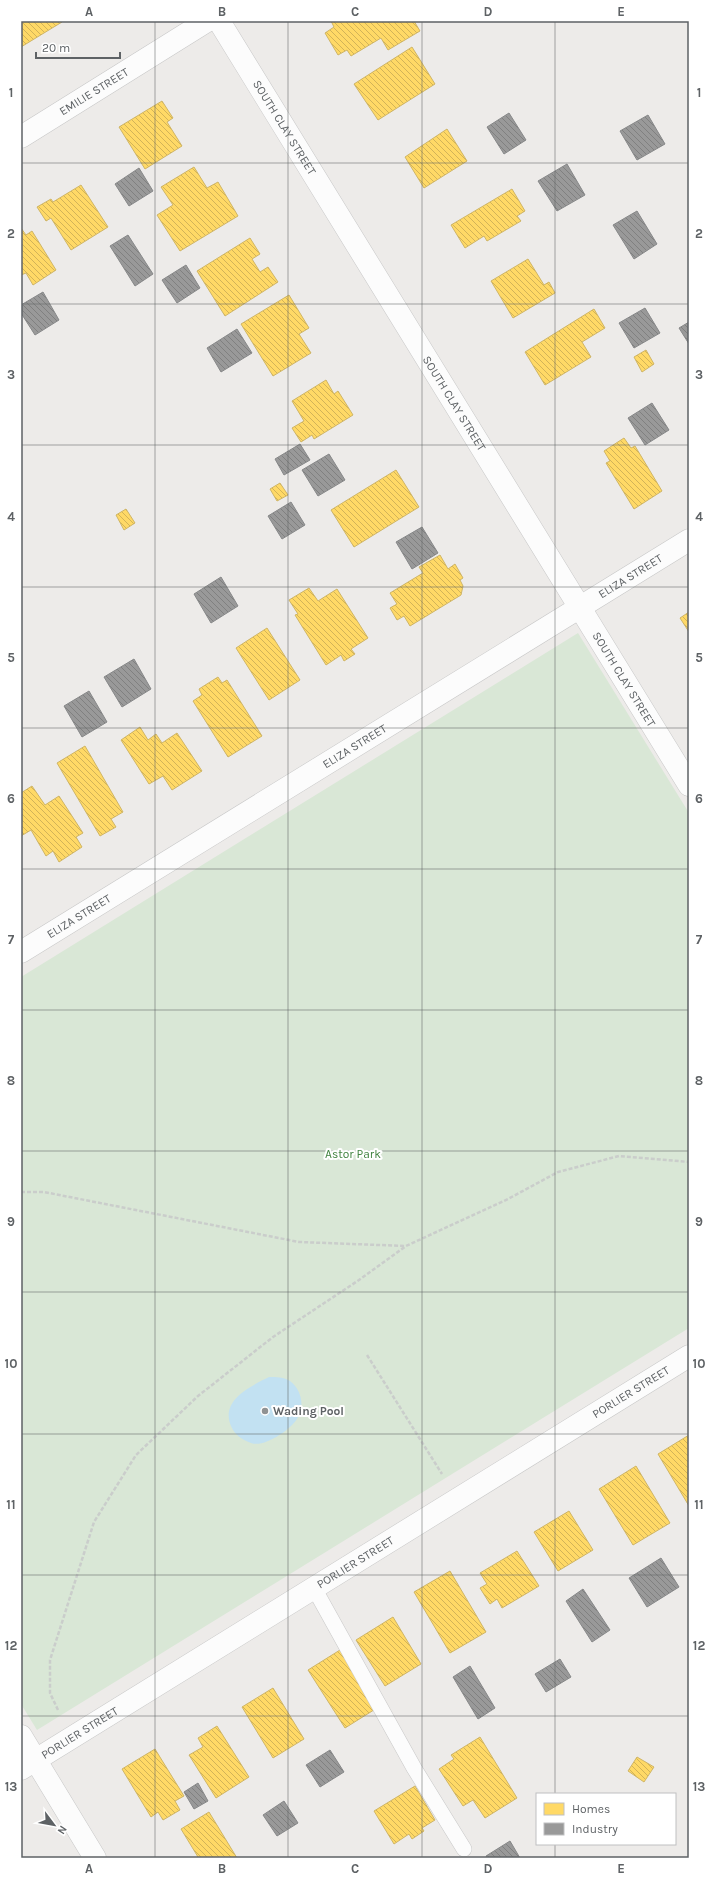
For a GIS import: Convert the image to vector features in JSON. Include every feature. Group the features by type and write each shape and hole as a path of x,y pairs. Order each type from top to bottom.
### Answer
{"street":[{"name":"EMILIE STREET","path":"21,137 207,21"},
{"name":"SOUTH CLAY STREET","path":"219,21 689,785"},
{"name":"ELIZA STREET","path":"21,952 689,540"},
{"name":"PORLIER STREET","path":"28,1765 689,1356"},
{"path":"21,1736 28,1765 95,1858"}],"lane":[{"path":"314,1588 414,1768 464,1849"}],"path":[{"path":"58,1710 50,1693 50,1660 94,1522 136,1455 198,1396 273,1337 360,1280 406,1246 508,1198 558,1172 619,1156 689,1162"},
{"path":"21,1192 44,1192 299,1242 406,1246"},
{"path":"367,1355 442,1474"}],"green space":[{"name":"Astor Park","path":"578,633 689,813 689,1328 37,1730 21,1704 21,977"}],"water":[{"name":"Wading Pool","path":"269,1377 285,1379 294,1385 300,1394 301,1409 294,1423 283,1433 263,1443 251,1443 244,1440 234,1432 229,1417 230,1409 233,1401 239,1395"}],"building: Homes":[{"path":"21,21 62,21 62,22 21,47"},
{"path":"331,21 414,21 420,31 388,50 381,38 351,56 347,50 338,55 325,33 334,27"},
{"path":"412,47 435,84 378,120 354,84"},
{"path":"162,101 173,118 167,122 182,146 145,169 119,127"},
{"path":"447,129 467,161 424,188 405,157"},
{"path":"194,167 207,188 218,182 238,216 180,251 157,215 173,205 161,187"},
{"path":"81,185 108,227 71,250 51,218 46,221 37,207 51,199 53,202"},
{"path":"512,189 525,211 517,216 521,221 487,241 484,236 465,248 451,225"},
{"path":"21,228 26,235 32,231 56,270 33,285 26,273 21,275"},
{"path":"250,238 260,254 252,259 260,272 268,267 278,282 225,316 197,271"},
{"path":"528,259 544,285 549,282 555,293 513,318 491,281"},
{"path":"289,295 309,328 299,334 311,353 273,376 241,324"},
{"path":"594,309 605,328 582,342 591,357 545,385 525,352"},
{"path":"646,350 654,364 642,372 634,357"},
{"path":"326,380 334,394 338,391 353,415 314,439 312,435 301,442 292,428 304,421 292,401"},
{"path":"624,438 631,448 635,446 662,491 634,509 606,463 610,461 604,451"},
{"path":"396,470 419,507 354,547 331,510"},
{"path":"280,483 288,495 277,501 270,489"},
{"path":"126,509 135,523 124,530 116,515"},
{"path":"440,555 448,569 455,564 463,578 460,580 463,586 461,595 410,626 404,616 397,620 390,608 397,604 390,593 423,573 419,567"},
{"path":"309,588 318,601 337,589 368,638 351,649 355,654 344,661 341,655 326,665 295,615 298,614 289,600"},
{"path":"689,612 689,632 680,618"},
{"path":"267,628 300,680 269,700 236,648"},
{"path":"218,677 222,683 227,680 262,736 228,757 193,701 202,695 199,689"},
{"path":"140,727 148,740 156,734 162,743 177,733 202,771 172,790 163,776 149,784 121,740"},
{"path":"85,746 123,812 111,819 116,827 100,836 57,763"},
{"path":"32,786 45,805 59,796 83,833 76,837 82,847 59,862 53,851 46,856 31,830 21,836 21,793"},
{"path":"689,1435 689,1506 658,1454"},
{"path":"636,1466 670,1523 633,1545 599,1489"},
{"path":"569,1511 593,1550 558,1571 534,1532"},
{"path":"517,1551 539,1586 502,1608 497,1599 490,1604 480,1588 487,1584 480,1573"},
{"path":"450,1571 486,1632 450,1653 414,1592"},
{"path":"393,1617 421,1664 385,1686 356,1640"},
{"path":"340,1650 377,1708 345,1728 308,1670"},
{"path":"273,1688 304,1739 273,1758 242,1707"},
{"path":"217,1726 249,1777 216,1798 189,1755 203,1747 198,1738"},
{"path":"480,1737 517,1798 485,1818 473,1800 463,1806 439,1769 454,1759 451,1755"},
{"path":"155,1749 184,1796 175,1801 180,1810 163,1820 158,1812 151,1817 122,1769"},
{"path":"637,1757 654,1767 644,1782 628,1771"},
{"path":"415,1786 435,1820 422,1828 424,1831 412,1839 409,1834 394,1844 374,1811"},
{"path":"209,1812 237,1858 196,1858 198,1857 181,1829"}],"building: Industry":[{"path":"509,113 526,140 504,154 487,127"},
{"path":"648,115 665,144 637,160 620,131"},
{"path":"567,164 585,195 557,211 538,181"},
{"path":"139,168 153,191 129,206 115,184"},
{"path":"637,211 657,244 634,259 613,225"},
{"path":"128,235 153,274 135,286 110,246"},
{"path":"186,265 200,288 177,303 162,280"},
{"path":"43,292 59,320 35,335 21,313 21,305"},
{"path":"645,308 660,333 634,348 619,323"},
{"path":"689,322 689,344 679,328"},
{"path":"237,329 252,353 221,372 207,348"},
{"path":"652,403 669,430 645,445 628,418"},
{"path":"300,444 310,460 284,475 275,459"},
{"path":"329,454 345,480 318,496 302,470"},
{"path":"291,502 305,525 282,539 268,516"},
{"path":"422,527 438,553 412,569 396,542"},
{"path":"221,577 238,606 211,623 194,594"},
{"path":"134,659 151,689 122,707 104,677"},
{"path":"89,691 107,722 82,737 64,706"},
{"path":"661,1558 679,1587 647,1607 629,1578"},
{"path":"583,1589 610,1630 592,1642 566,1601"},
{"path":"560,1659 571,1677 546,1692 535,1674"},
{"path":"470,1666 495,1708 478,1719 453,1677"},
{"path":"330,1750 344,1772 320,1787 306,1765"},
{"path":"198,1783 208,1801 194,1809 184,1792"},
{"path":"284,1801 298,1823 277,1836 263,1815"},
{"path":"510,1841 520,1858 487,1858 486,1856"}],"place":[{"name":"Wading Pool","path":"265,1411"}]}
